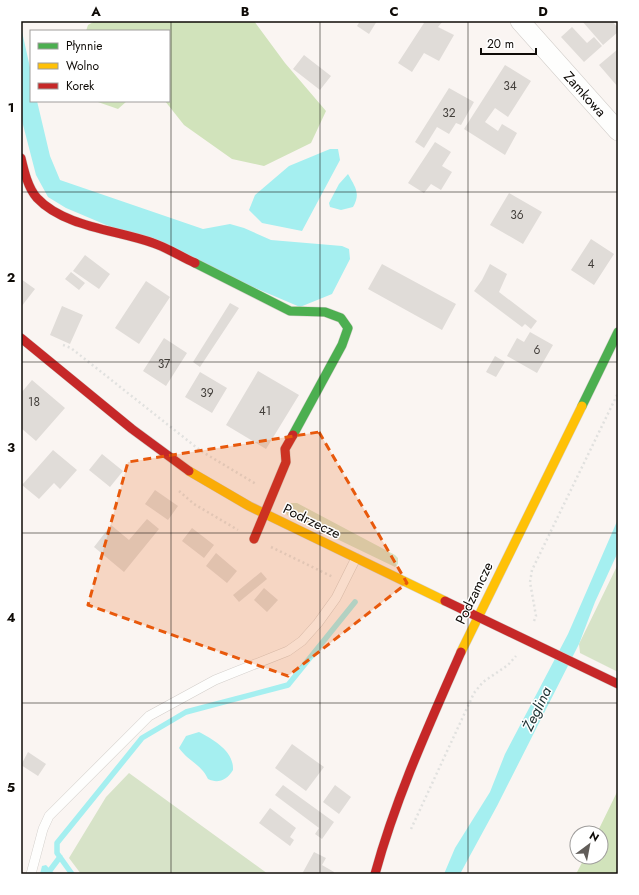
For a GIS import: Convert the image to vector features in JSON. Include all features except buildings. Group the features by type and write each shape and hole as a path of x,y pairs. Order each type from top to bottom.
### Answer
{"street":[{"name":"Zamkowa","path":"530,25 618,132"},
{"path":"21,158 25,175 36,197 53,211 74,220 154,243 290,311 325,312 341,318 348,328 285,449 286,462 266,514 254,539"},
{"name":"Podzamcze","path":"375,874 390,822 409,772 477,617 572,428 618,332"},
{"name":"Podrzecze","path":"21,338 160,450 203,480 266,514 618,684"}],"lane":[{"path":"31,874 43,828 49,816 149,716 215,680 288,651 302,641 318,624 336,598 356,558"}],"path":[{"path":"58,343 71,348 201,451 274,494"},
{"path":"409,834 474,692 483,682 514,658 526,639 536,616 530,588 532,570 618,393"}],"highlighted area":[{"path":"319,432 407,583 288,676 88,605 128,462"}],"green space":[{"path":"95,21 254,21 285,63 326,111 311,143 264,166 232,159 184,125 166,102 170,102 170,30 86,30 88,25"},
{"path":"98,102 126,102 118,109"},
{"path":"291,503 297,503 395,555 398,558 398,564 395,567 287,515 285,509"},
{"path":"618,564 618,672 580,653 579,644"},
{"path":"129,773 268,874 81,874 69,858 106,797"},
{"path":"618,790 618,874 576,874 581,865 609,865 609,825 601,825"}],"water":[{"path":"21,27 30,68 30,102 37,102 50,156 60,180 203,229 230,224 244,228 271,240 342,246 349,249 350,259 332,294 300,307 66,208 48,197 36,175 21,117"},
{"path":"330,149 338,149 340,160 302,231 262,223 249,210 255,195 289,166"},
{"path":"348,174 355,186 357,194 353,207 341,210 330,207 329,203 339,184"},
{"name":"Żeglina","path":"618,519 618,552 595,602 579,644 497,806 460,874 444,874 455,848 490,792 505,754 568,634"},
{"path":"199,732 222,747 230,757 233,770 225,779 215,781 208,779 202,770 179,748 186,736"},
{"path":"46,865 55,874 40,874 42,866"}],"waterway":[{"path":"72,874 57,853 57,843 142,738 186,712 288,685 355,602"},
{"path":"51,869 60,857"}],"traffic: fast":[{"path":"195,263 290,311 325,312 341,318 348,328 342,345 293,435"},
{"path":"582,406 618,332"}],"traffic: slow":[{"path":"461,652 582,406"},
{"path":"189,471 249,506 445,601"}],"traffic: jam":[{"path":"21,158 31,189 37,198 48,208 76,222 159,245 195,263"},
{"path":"21,338 132,429 189,471"},
{"path":"254,539 286,462 285,449 293,435"},
{"path":"445,601 618,684"},
{"path":"375,874 383,845 403,789 461,652"}]}
